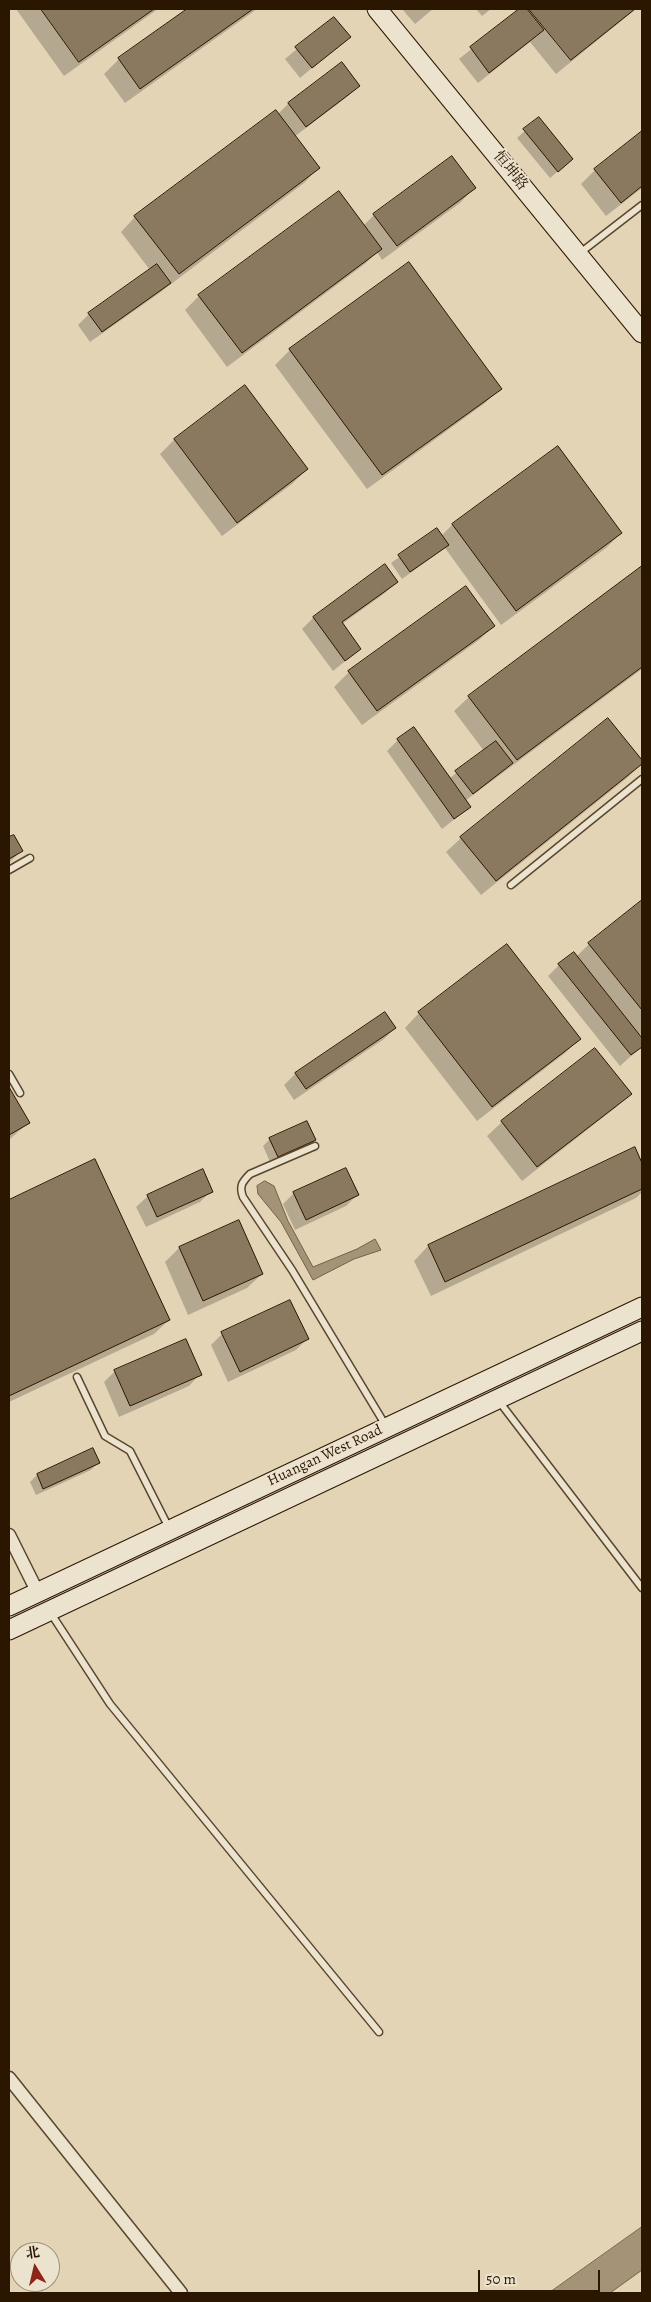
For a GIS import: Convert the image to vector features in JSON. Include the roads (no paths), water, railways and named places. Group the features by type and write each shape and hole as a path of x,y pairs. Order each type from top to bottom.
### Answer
{"street":[{"name":"恒坤路","path":"377,9 642,333"},
{"name":"Huangan West Road","path":"9,1606 642,1307"},
{"name":"Huangan West Road","path":"9,1630 642,1331"},
{"path":"9,1534 38,1592"},
{"path":"9,2078 181,2293"}],"lane":[{"path":"578,255 642,205"},
{"path":"511,885 642,779"},
{"path":"9,870 30,858"},
{"path":"9,1074 20,1093"},
{"path":"315,1146 250,1174 242,1182 240,1189 243,1197 292,1270 387,1427"},
{"path":"77,1377 105,1436 130,1451 170,1530"},
{"path":"498,1400 642,1588"},
{"path":"50,1611 110,1704 379,2032"}]}
